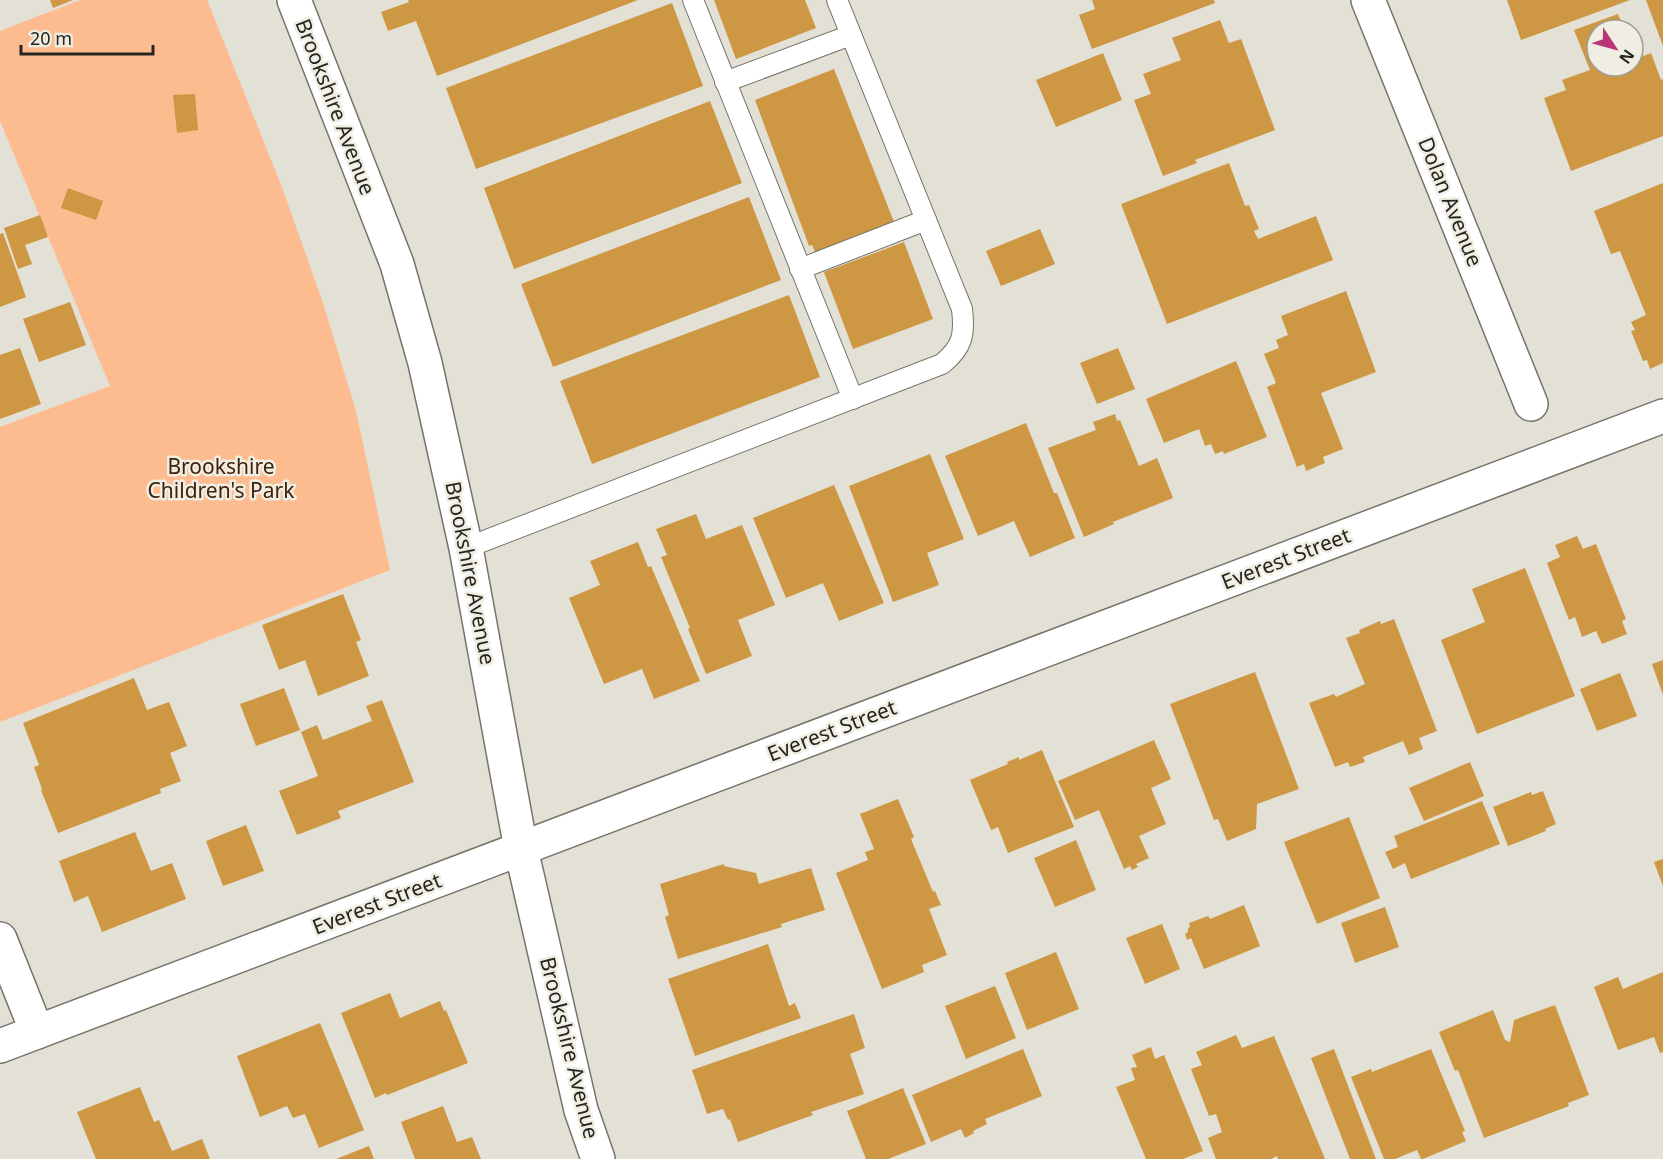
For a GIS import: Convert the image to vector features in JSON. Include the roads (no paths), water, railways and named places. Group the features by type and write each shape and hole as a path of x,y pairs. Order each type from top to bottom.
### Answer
{"street":[{"name":"Brookshire Avenue","path":"294,0 397,264 425,363 466,548 521,849 581,1110 598,1159"},
{"name":"Dolan Avenue","path":"1368,0 1531,404"},
{"name":"Everest Street","path":"0,1046 1663,416"},
{"path":"0,939 38,1032"}],"lane":[{"path":"693,0 853,399"},
{"path":"466,548 942,364 959,346 965,330 962,309 837,0"},
{"path":"725,82 851,35"},
{"path":"800,269 926,220"}],"park label":[{"name":"Brookshire Children's Park","path":"221,479"}]}
